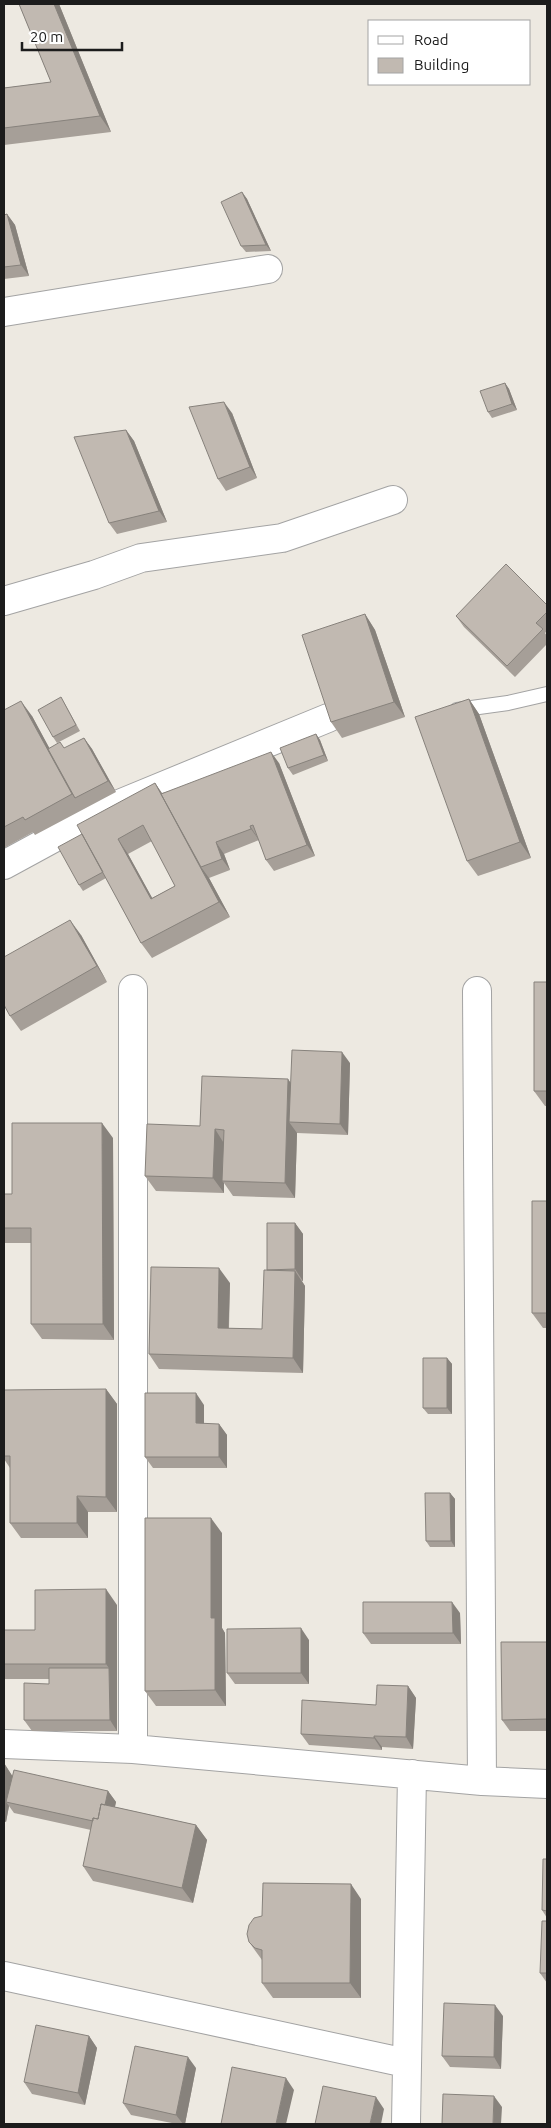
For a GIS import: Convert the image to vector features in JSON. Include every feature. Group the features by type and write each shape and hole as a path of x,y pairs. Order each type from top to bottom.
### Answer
{"street":[{"path":"4,312 268,269"},
{"path":"4,601 94,575 141,558 282,538 392,500"},
{"path":"4,865 107,809 328,718"},
{"path":"133,989 133,1749"},
{"path":"477,991 482,1781"},
{"path":"4,1744 133,1749 482,1781 547,1784"},
{"path":"406,2124 412,1774"},
{"path":"4,1976 406,2063"}],"lane":[{"path":"456,710 508,703 547,694"}],"building":[{"path":"19,4 54,4 100,116 4,128 4,88 51,82"},
{"path":"242,192 266,245 241,246 221,202"},
{"path":"7,214 21,265 4,267 4,215"},
{"path":"505,383 512,404 488,412 480,391"},
{"path":"224,402 250,467 218,479 189,407"},
{"path":"126,430 159,511 109,523 74,437"},
{"path":"506,564 547,605 547,612 536,623 543,629 507,666 456,616"},
{"path":"365,614 394,702 331,722 302,635"},
{"path":"61,697 76,725 53,737 38,710"},
{"path":"469,699 520,842 467,861 415,717"},
{"path":"21,701 72,794 25,820 23,817 4,827 4,710"},
{"path":"316,734 324,755 288,768 280,748"},
{"path":"84,738 108,781 75,798 48,749 60,742 64,748"},
{"path":"271,752 307,845 266,860 253,825 250,826 251,829 216,842 222,859 201,867 161,794"},
{"path":"155,783 219,902 141,943 77,825","holes":["143,825 175,886 151,899 118,839"]},
{"path":"82,834 103,872 79,885 58,847"},
{"path":"70,920 97,966 10,1016 4,1005 4,957"},
{"path":"534,982 547,982 547,1091 534,1091"},
{"path":"292,1050 342,1052 340,1124 289,1122"},
{"path":"202,1076 288,1079 285,1183 222,1181 224,1130 215,1129 213,1178 145,1176 147,1124 200,1126"},
{"path":"12,1123 102,1123 103,1324 31,1324 31,1228 4,1228 4,1194 12,1194"},
{"path":"532,1201 547,1201 547,1313 532,1313"},
{"path":"267,1223 295,1223 295,1269 267,1270"},
{"path":"151,1267 219,1268 218,1328 262,1329 264,1270 295,1271 293,1358 149,1354"},
{"path":"423,1358 447,1358 447,1408 423,1408"},
{"path":"106,1389 106,1497 77,1496 77,1523 10,1523 10,1456 4,1456 4,1390"},
{"path":"145,1393 196,1393 196,1423 219,1424 219,1457 145,1457"},
{"path":"425,1493 450,1493 451,1541 426,1541"},
{"path":"145,1518 211,1518 211,1618 215,1618 215,1690 145,1691"},
{"path":"106,1589 106,1664 4,1664 4,1630 35,1630 35,1590"},
{"path":"363,1602 452,1602 453,1633 363,1633"},
{"path":"301,1628 301,1673 227,1673 227,1629"},
{"path":"501,1642 547,1642 547,1719 502,1720"},
{"path":"49,1668 109,1668 110,1720 24,1720 24,1683 49,1684"},
{"path":"377,1685 408,1686 406,1737 374,1736 374,1738 301,1734 302,1700 376,1705"},
{"path":"14,1770 108,1791 105,1805 101,1804 98,1819 93,1818 93,1821 6,1802"},
{"path":"101,1804 196,1825 182,1888 83,1866 93,1818 98,1819"},
{"path":"543,1859 547,1859 547,1911 542,1910"},
{"path":"263,1883 351,1884 350,1983 262,1983 262,1950 255,1948 249,1942 247,1934 249,1925 254,1918 262,1916"},
{"path":"542,1921 547,1921 547,1973 540,1973"},
{"path":"444,2003 495,2005 494,2057 442,2056"},
{"path":"36,2025 89,2036 78,2093 24,2082"},
{"path":"135,2046 188,2057 176,2115 123,2103"},
{"path":"232,2067 286,2078 276,2124 221,2124"},
{"path":"323,2086 376,2097 370,2124 315,2124"},
{"path":"443,2094 494,2096 493,2124 442,2124"}]}
